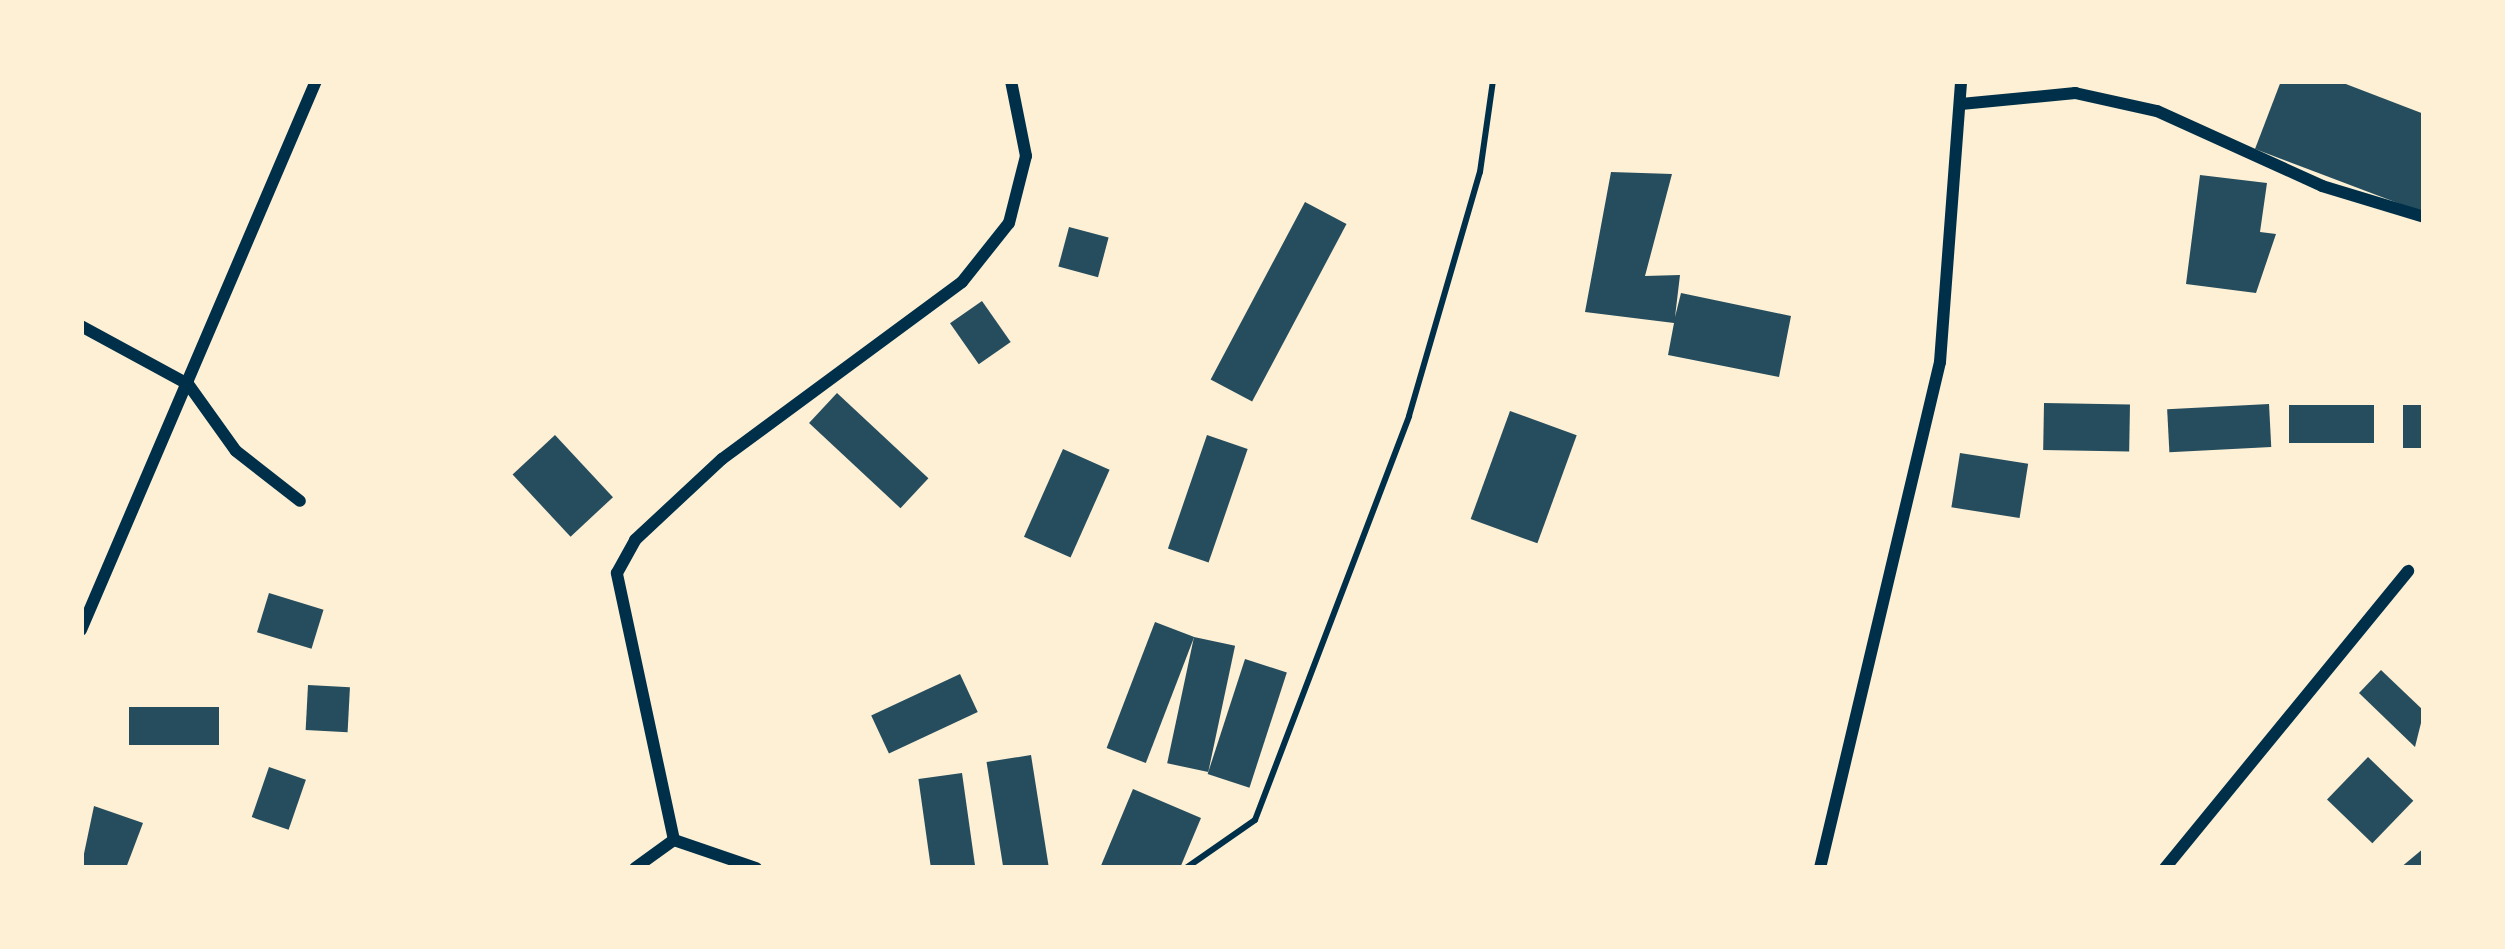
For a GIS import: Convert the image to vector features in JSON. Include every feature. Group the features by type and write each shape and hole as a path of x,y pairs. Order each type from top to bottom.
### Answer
{"street":[{"path":"81,630 86,606 188,384 316,81"},
{"path":"674,840 617,573 635,540 722,459 962,282 1009,223 1026,156 1011,81"},
{"path":"1820,868 1940,362 1961,81"},
{"path":"1961,104 2075,93 2157,111 2322,186 2424,217"},
{"path":"81,326 188,384 236,452 300,501"},
{"path":"2165,868 2408,571"},
{"path":"635,868 674,840"},
{"path":"674,840 756,868"}],"path":[{"path":"1186,868 1255,820 1409,416 1480,172 1493,81"}],"building":[{"path":"2281,81 2338,81 2424,114 2424,213 2255,149"},
{"path":"1611,172 1672,174 1645,276 1680,275 1675,317 1681,293 1791,316 1779,377 1668,355 1674,323 1585,312"},
{"path":"2200,175 2267,183 2260,232 2276,234 2256,293 2186,284"},
{"path":"1305,202 1346,224 1252,402 1211,379"},
{"path":"1069,227 1109,238 1098,277 1058,267"},
{"path":"982,301 1011,342 979,364 950,323"},
{"path":"837,393 928,478 900,508 809,423"},
{"path":"2044,403 2130,405 2129,451 2043,450"},
{"path":"2269,404 2271,447 2169,452 2167,409"},
{"path":"2289,405 2374,405 2374,443 2289,443"},
{"path":"2403,405 2424,405 2424,448 2403,448"},
{"path":"1510,411 1577,435 1537,543 1471,519"},
{"path":"555,435 613,497 571,537 513,475"},
{"path":"1207,435 1248,449 1209,562 1168,548"},
{"path":"1063,449 1110,470 1071,557 1024,537"},
{"path":"1960,453 2028,464 2020,518 1951,507"},
{"path":"269,593 324,610 312,649 257,632"},
{"path":"1155,622 1194,637 1146,763 1107,748"},
{"path":"1194,637 1235,646 1208,772 1167,763"},
{"path":"1245,659 1287,673 1249,788 1208,774"},
{"path":"2381,670 2424,711 2415,747 2359,693"},
{"path":"960,674 978,712 889,753 871,715"},
{"path":"308,685 350,687 348,732 306,730"},
{"path":"129,707 219,707 219,745 129,745"},
{"path":"1031,755 1049,867 1003,868 987,762"},
{"path":"2368,757 2413,801 2372,843 2327,799"},
{"path":"269,767 306,780 289,830 252,817"},
{"path":"962,773 975,868 931,868 918,779"},
{"path":"1133,789 1201,818 1180,868 1100,868"},
{"path":"94,806 143,823 126,868 81,868"},
{"path":"2424,848 2424,868 2400,868"}]}
